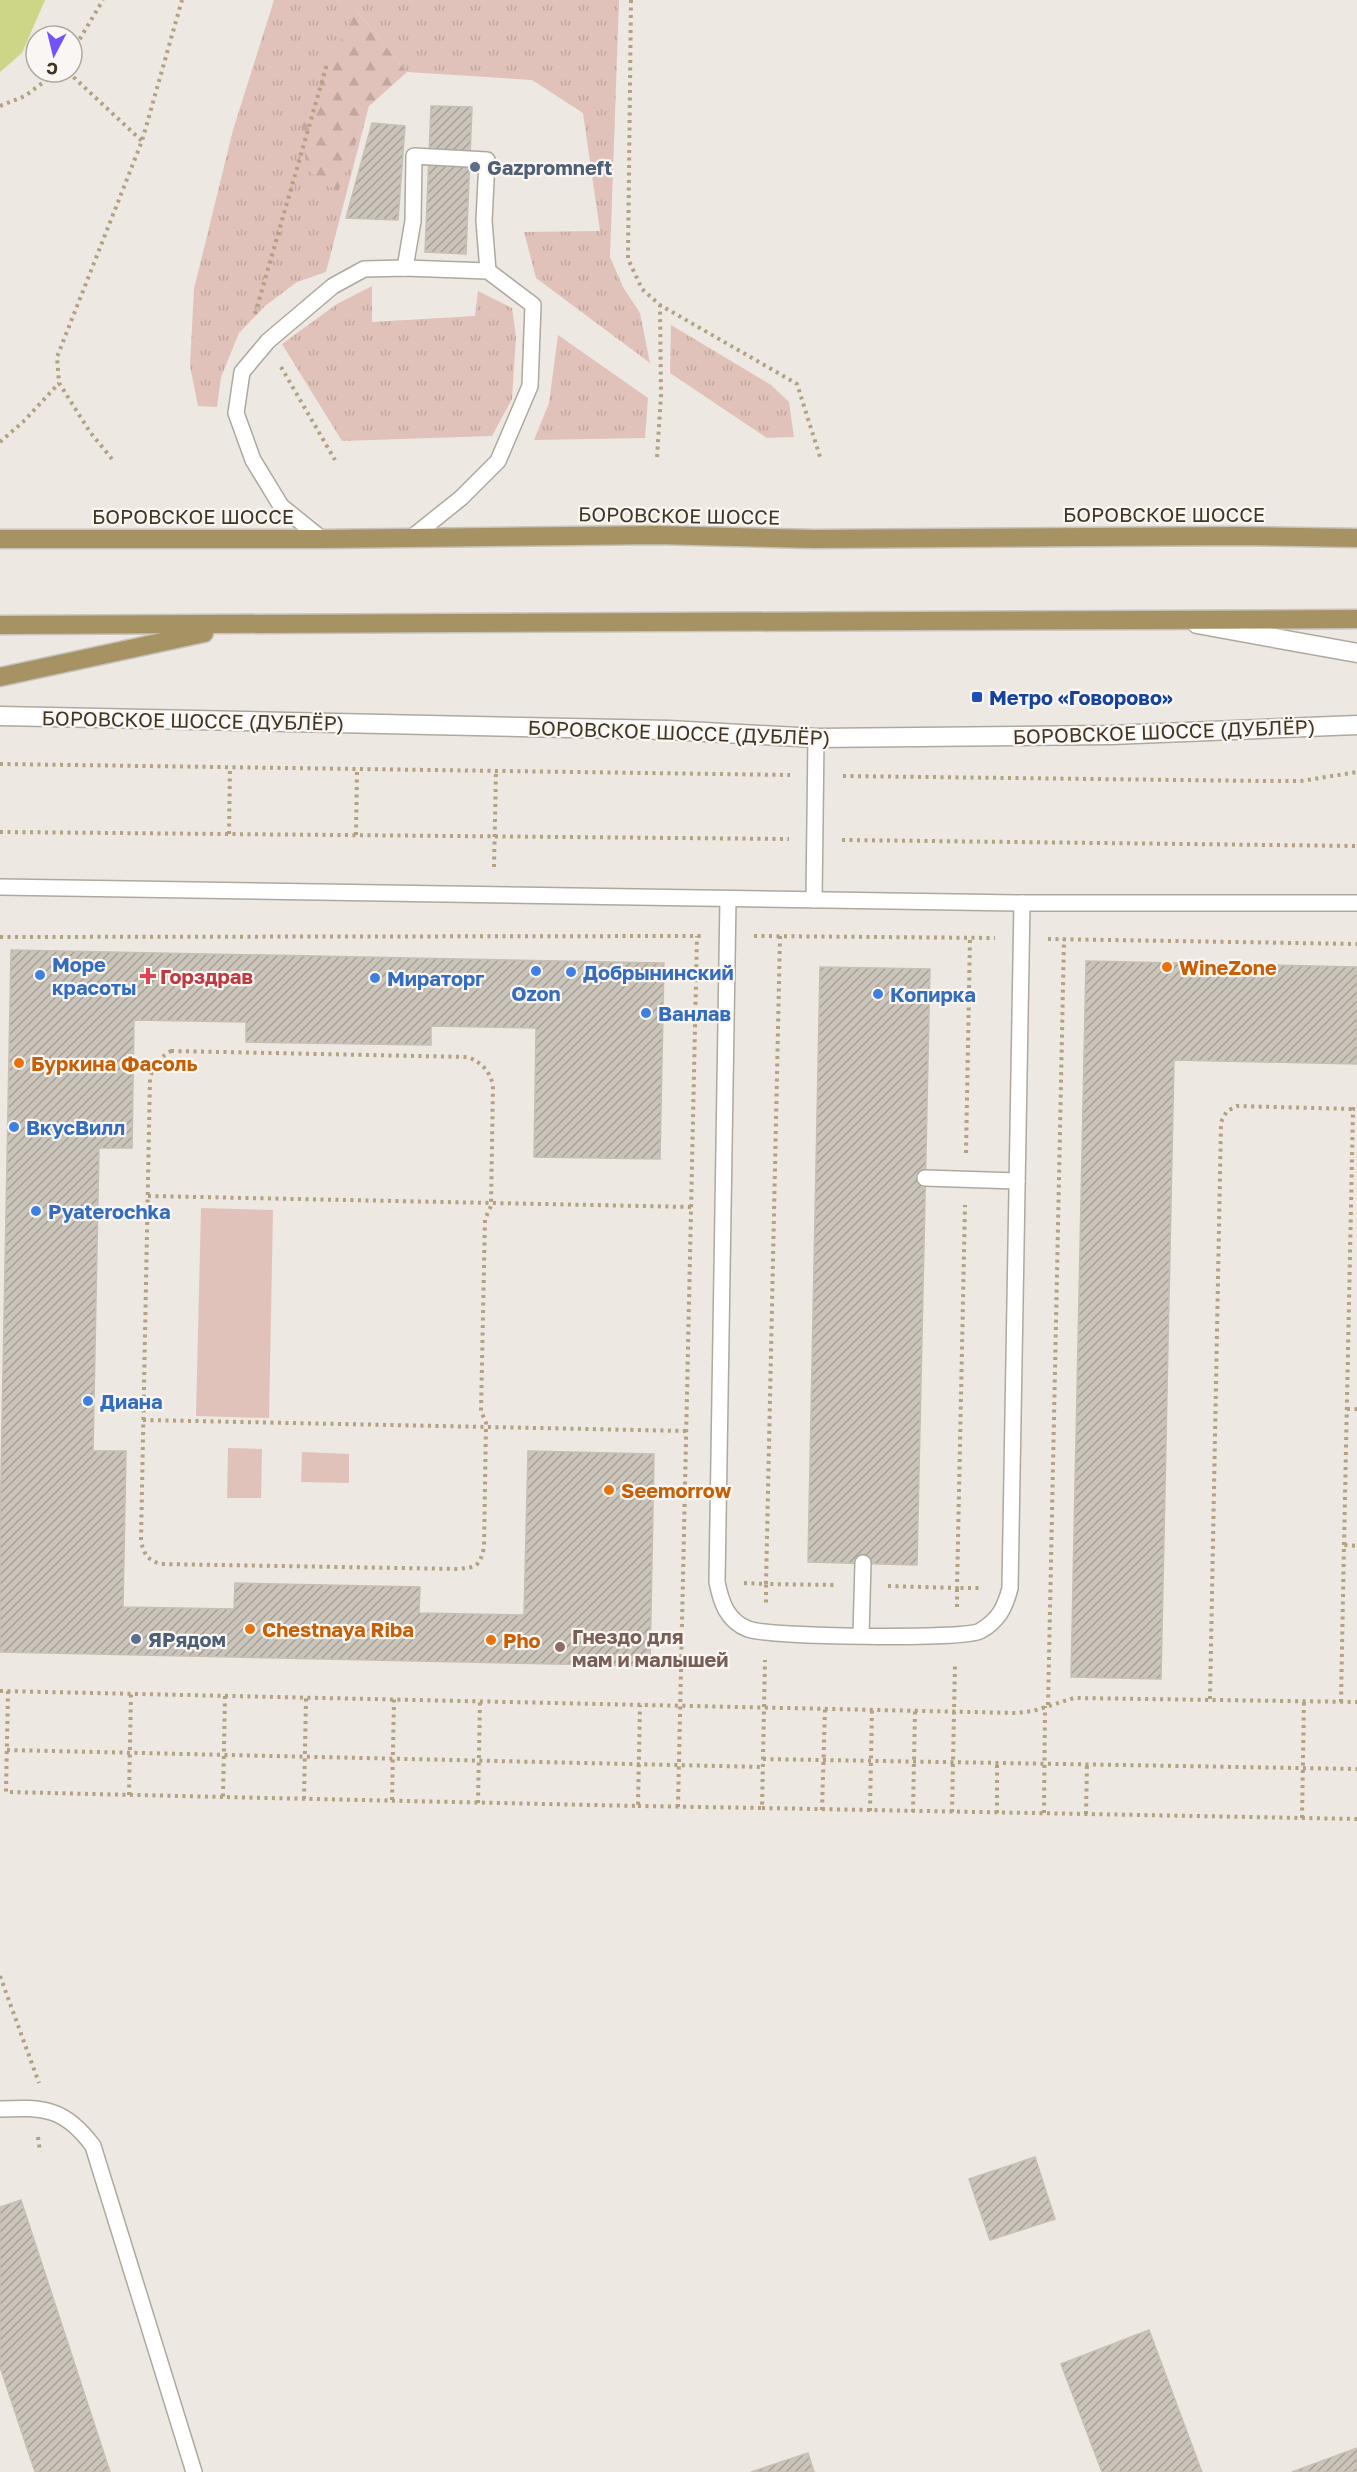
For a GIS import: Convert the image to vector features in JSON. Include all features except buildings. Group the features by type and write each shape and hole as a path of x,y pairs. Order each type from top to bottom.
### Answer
{"main road":[{"path":"0,534 29,539"},
{"name":"БОРОВСКОЕ ШОССЕ","path":"0,539 322,539 658,535 813,539 1240,536 1357,538"},
{"path":"0,625 1357,619"},
{"path":"0,677 238,625"}],"street":[{"path":"1168,620 1357,652"},
{"name":"БОРОВСКОЕ ШОССЕ (ДУБЛЁР)","path":"0,716 669,730 816,738 1111,735 1357,725"}],"lane":[{"path":"405,268 413,221 414,156 487,160 484,221 488,271"},
{"path":"322,539 281,506 253,460 236,413 242,372 268,341 333,286 364,269 488,271 533,305 530,386 498,461 461,498 411,538"},
{"path":"814,900 816,738"},
{"path":"0,887 1022,903 1357,903"},
{"path":"728,898 717,1582 721,1603 730,1617 747,1629 765,1633 956,1637 978,1633 994,1621 1005,1608 1010,1588 1022,903"},
{"path":"925,1178 1017,1181"},
{"path":"861,1635 863,1563"},
{"path":"0,2109 34,2108 57,2114 79,2127 93,2146 194,2472"}],"path":[{"path":"84,32 103,0"},
{"path":"112,459 90,432 59,383 57,357 142,141 182,0"},
{"path":"631,0 628,259 642,290 660,305 797,384 821,460"},
{"path":"255,315 327,64"},
{"path":"0,106 25,96 41,84"},
{"path":"81,84 142,141"},
{"path":"657,457 661,394 660,305"},
{"path":"278,361 335,460"},
{"path":"0,442 25,420 59,383"},
{"path":"0,764 1272,781 1301,781 1357,772"},
{"path":"229,834 230,767"},
{"path":"356,835 357,769"},
{"path":"494,895 496,771"},
{"path":"0,832 1357,846"},
{"path":"0,937 697,936 678,1807"},
{"path":"727,936 970,937 1357,944"},
{"path":"780,936 766,1584 1050,1589"},
{"path":"952,1812 970,937"},
{"path":"1044,1813 1064,939"},
{"path":"171,1051 468,1057 478,1061 490,1075 493,1085 491,1203 485,1219 481,1410 486,1427 484,1548 481,1561 474,1567 458,1569 173,1564 151,1561 145,1555 141,1541 143,1420 150,1078 154,1065 161,1057 171,1051"},
{"path":"1210,1699 1221,1122 1227,1111 1237,1106 1355,1109 1341,1702"},
{"path":"148,1196 691,1207"},
{"path":"1351,1215 1357,1215"},
{"path":"1349,1299 1357,1299"},
{"path":"1347,1409 1357,1409"},
{"path":"143,1420 686,1431"},
{"path":"1344,1545 1357,1546"},
{"path":"0,1691 1016,1713 1033,1711 1074,1698 1357,1702"},
{"path":"6,1792 8,1691"},
{"path":"129,1795 131,1694"},
{"path":"223,1797 225,1696"},
{"path":"304,1799 306,1698"},
{"path":"392,1800 394,1699"},
{"path":"478,1803 480,1701"},
{"path":"1302,1818 1304,1701"},
{"path":"638,1806 640,1705"},
{"path":"822,1810 825,1709"},
{"path":"870,1811 872,1710"},
{"path":"914,1812 915,1711"},
{"path":"7,1750 763,1767"},
{"path":"762,1808 763,1759 1357,1769"},
{"path":"996,1813 997,1762"},
{"path":"1086,1814 1087,1764"},
{"path":"0,1792 914,1812 1357,1819"},
{"path":"0,1976 39,2082"}],"green space":[{"path":"274,0 619,0 610,257 623,287 640,313 650,363 536,278 524,232 600,231 583,113 532,80 407,72 355,9 338,191 369,106 326,272 297,282 265,306 239,333 221,377 217,407 198,406 190,366 194,289 233,130"},
{"path":"355,9 407,72 369,106 338,192 307,170 301,125"},
{"path":"372,286 372,322 475,316 478,291 512,308 516,337 512,399 492,436 342,441 282,344 337,304"},
{"path":"671,325 771,385 789,402 794,437 767,438 670,373"},
{"path":"558,335 648,398 645,438 534,440 549,403"},
{"path":"201,1208 273,1210 269,1418 196,1416"},
{"path":"228,1448 262,1449 261,1498 227,1498"},
{"path":"302,1452 349,1454 349,1483 301,1482"}],"shaded area":[{"path":"0,0 45,0 35,24 24,24 22,53 0,72"}],"place":[{"name":"Gazpromneft","path":"475,167"},
{"name":"Метро «Говорово»","path":"977,697"},
{"name":"WineZone","path":"1167,967"},
{"name":"Ozon","path":"536,971"},
{"name":"Добрынинский","path":"571,972"},
{"name":"Море красоты","path":"40,975"},
{"name":"Горздрав","path":"148,976"},
{"name":"Мираторг","path":"375,978"},
{"name":"Копирка","path":"878,994"},
{"name":"Ванлав","path":"646,1013"},
{"name":"Буркина Фасоль","path":"19,1063"},
{"name":"ВкусВилл","path":"14,1127"},
{"name":"Pyaterochka","path":"36,1211"},
{"name":"Диана","path":"88,1401"},
{"name":"Seemorrow","path":"609,1490"},
{"name":"Chestnaya Riba","path":"250,1629"},
{"name":"ЯРядом","path":"136,1639"},
{"name":"Pho","path":"491,1640"},
{"name":"Гнездо для мам и малышей","path":"560,1647"}]}
